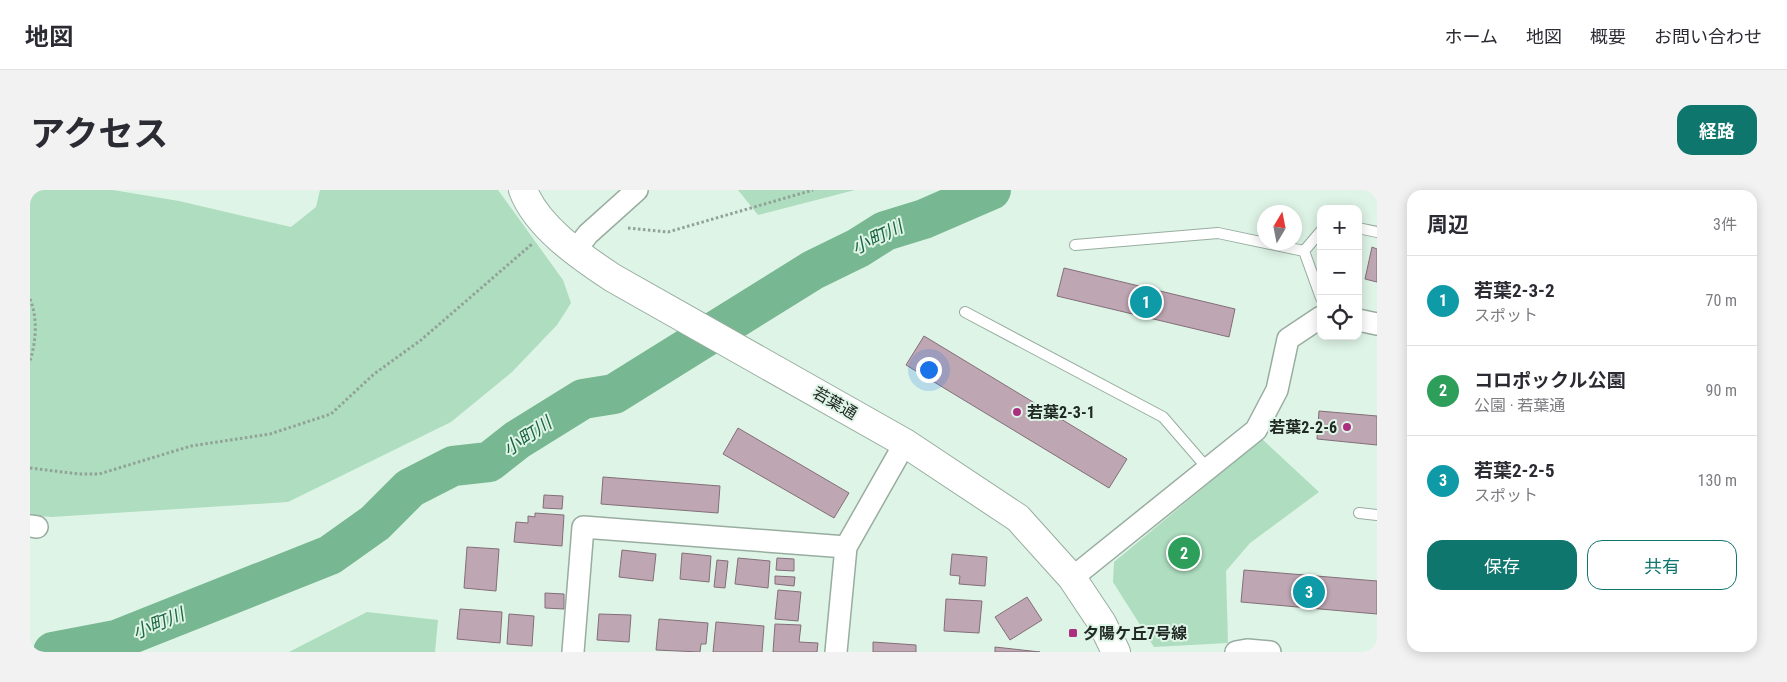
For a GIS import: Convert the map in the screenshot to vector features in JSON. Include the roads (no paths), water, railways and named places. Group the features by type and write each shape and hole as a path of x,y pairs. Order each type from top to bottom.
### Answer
{"street":[{"name":"若葉通","path":"523,190 549,228 574,252 613,278 905,443 1018,518 1072,578 1102,623 1116,652"},
{"path":"574,252 588,234 637,190"},
{"path":"1072,578 1256,430 1277,390 1288,339 1317,320"},
{"path":"1362,321 1377,324"},
{"path":"836,652 846,546 905,443"},
{"path":"573,652 583,527 846,546"},
{"path":"1236,652 1247,650 1270,652"}],"lane":[{"path":"1362,229 1377,232"},
{"path":"1075,246 1218,233 1304,251"},
{"path":"1304,251 1317,236"},
{"path":"1304,251 1320,295"},
{"path":"965,312 1162,417 1208,469"},
{"path":"1359,513 1377,515"}],"waterway":[{"name":"小町川","path":"53,652 116,640 330,555 375,523 410,488 453,466 489,462 517,440 583,399 614,394 813,270 858,248 885,231 924,219 991,190"}],"place":[{"name":"若葉2-3-2","path":"1146,302"},
{"name":"若葉2-3-1","path":"1017,412"},
{"name":"若葉2-2-6","path":"1347,427"},
{"name":"コロポックル公園","path":"1184,553"},
{"name":"若葉2-2-5","path":"1309,592"},
{"name":"夕陽ケ丘7号線","path":"1073,633"}]}
